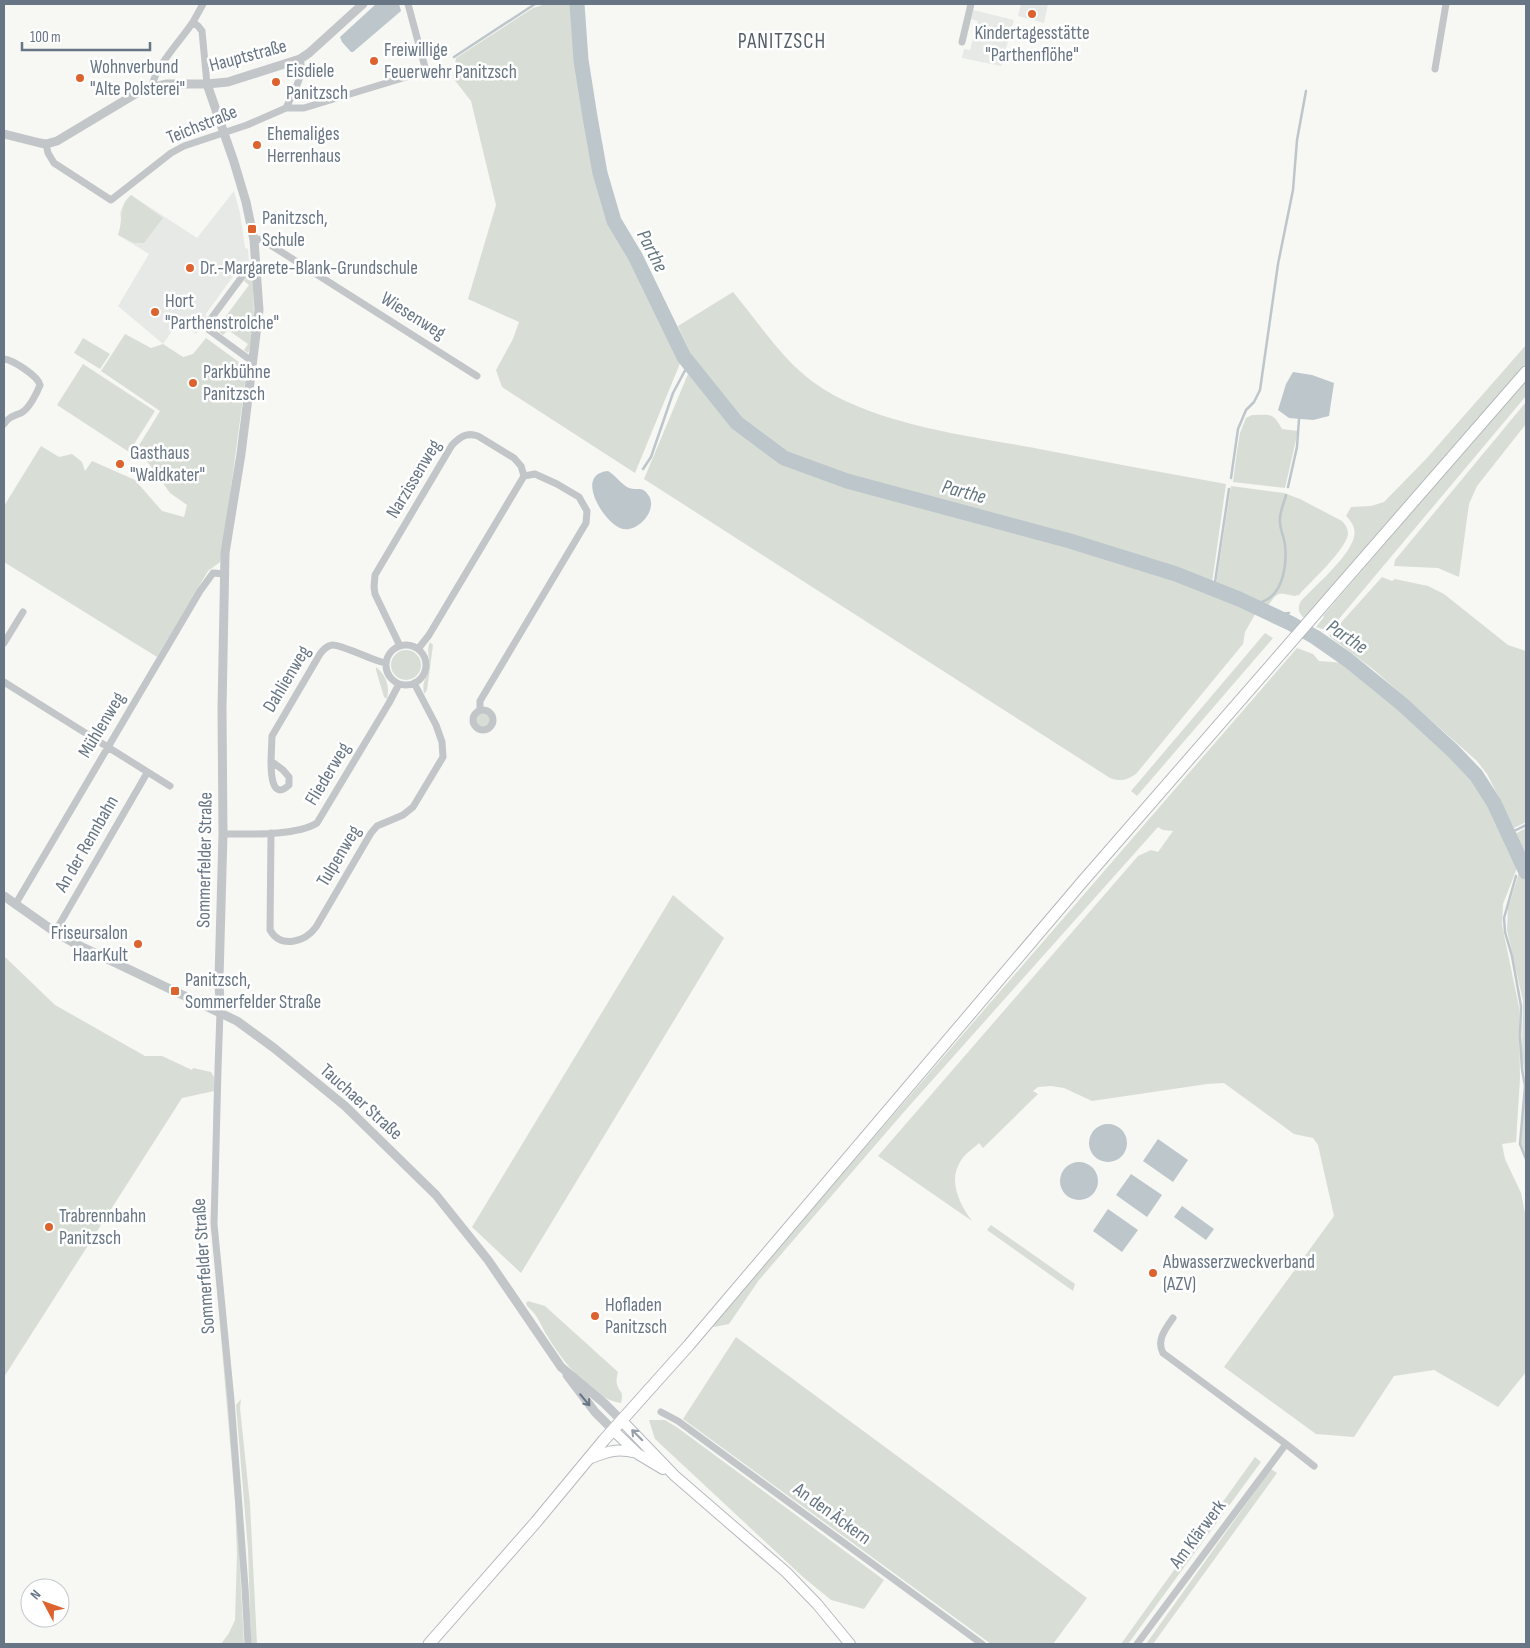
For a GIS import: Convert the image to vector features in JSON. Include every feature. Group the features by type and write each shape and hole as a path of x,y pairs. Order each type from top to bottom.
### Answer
{"main road":[{"path":"429,1644 689,1345 1083,881 1526,372"},
{"path":"622,1421 675,1476 786,1572 817,1604 850,1644"},
{"path":"614,1430 638,1454 675,1476"},
{"path":"591,1458 611,1450 624,1450 638,1454"}],"street":[{"path":"152,87 158,71 193,22 203,4"},
{"name":"Hauptstraße","path":"46,144 57,141 142,90 167,84 228,82 300,58 309,53 363,4"},
{"name":"Teichstraße","path":"46,144 48,153 54,163 111,200 171,153 184,146 260,120 286,108 304,108 426,71 408,4"},
{"path":"962,42 971,4"},
{"path":"1435,69 1446,4"},
{"path":"193,22 202,31 207,84"},
{"path":"286,108 300,76 302,66 300,58"},
{"name":"Sommerfelder Straße","path":"207,84 243,189 254,240 258,310 241,454 225,553 222,709 223,834 214,1224 231,1400 248,1644"},
{"path":"4,134 46,144"},
{"name":"Wiesenweg","path":"254,240 261,239 477,376"},
{"path":"253,362 209,330 207,324 247,270 256,269"},
{"path":"4,359 12,361 35,376 40,385 27,408 11,416 4,424"},
{"name":"Narzissenweg","path":"400,646 375,594 374,581 380,567 452,445 462,436 472,434 478,436 514,458 521,466 524,476"},
{"path":"418,649 429,635 524,476 535,474 579,497 587,511 586,523 480,701 480,710"},
{"name":"Mühlenweg","path":"16,905 200,591 213,573 224,574"},
{"path":"4,643 23,612"},
{"name":"Dahlienweg","path":"271,761 272,736 320,654 327,646 337,645 375,661 386,663"},
{"path":"409,645 418,649 425,659 426,668 421,679 408,685 399,684 392,680 388,674 386,663 390,652 400,646 409,645"},
{"path":"4,682 170,786"},
{"name":"Tulpenweg","path":"271,833 270,930 283,940 296,942 307,937 316,927 371,833 377,826 403,815 414,807 443,757 442,742 439,734 414,683"},
{"name":"Fliederweg","path":"223,834 271,833 303,829 317,822 399,684"},
{"name":"An der Rennbahn","path":"55,932 147,773"},
{"name":"Tauchaer Straße","path":"4,896 55,932 95,954 238,1021 345,1106 436,1195 488,1260 561,1367 604,1403 622,1421"},
{"path":"1173,1318 1162,1336 1160,1348 1163,1353 1314,1466"},
{"path":"561,1367 595,1412 614,1430"},
{"name":"An den Äckern","path":"661,1412 678,1421 982,1644"},
{"name":"Am Klärwerk","path":"1137,1644 1286,1444"}],"shaded area":[{"path":"376,4 399,4 401,11 351,52 340,37"},
{"path":"546,4 574,4 577,70 595,169 611,223 681,361 635,473 502,387 496,370 513,339 519,322 468,299 496,205 471,101 453,78 456,58 533,8"},
{"name":"Kindertagesstätte \"Parthenflöhe\"","path":"1021,4 1048,4 1044,23 1018,16"},
{"path":"973,10 1014,20 1001,66 962,58 964,49 970,50 978,21 971,19"},
{"name":"Dr.-Margarete-Blank-Grundschule","path":"234,191 240,213 245,248 248,249 249,262 244,269 240,267 205,315 208,317 196,334 179,321 163,344 118,306 149,254 118,235 122,224 120,213 125,201 131,195 197,238"},
{"path":"131,195 163,218 144,243 134,243 118,235 122,209"},
{"path":"249,276 252,276 254,315 251,346 248,353 244,350 248,344 228,330 223,335 219,332 223,327 217,322 213,328 212,325 217,316 223,320 249,285 244,281"},
{"path":"733,292 780,351 801,373 836,396 861,408 946,432 1226,484 1212,583 1166,567 832,471 787,455 738,415 708,382 691,355 678,326"},
{"path":"125,334 151,348 163,344 183,357 193,354 206,338 247,368 220,562 208,571 157,657 4,562 4,506 41,446 59,457 72,454 82,462 85,471 92,461 135,480 162,511 184,517 187,505 170,493 147,461 135,452 160,411 101,371"},
{"path":"83,338 110,354 100,369 74,353"},
{"path":"1526,345 1526,364 1305,619 1299,610 1301,601 1339,562 1351,545 1354,537 1354,528 1346,516 1351,507 1371,506 1384,502 1426,459"},
{"path":"83,364 155,411 129,452 57,405"},
{"path":"1293,372 1312,375 1334,383 1329,416 1313,420 1289,418 1278,410 1286,384"},
{"path":"688,374 693,377 706,394 731,420 753,440 790,466 840,484 1056,541 1257,611 1245,632 1243,644 1136,774 1124,780 1110,778 644,479"},
{"path":"1526,379 1526,396 1333,626 1325,630 1316,627 1323,616"},
{"path":"1526,402 1526,424 1477,486 1469,504 1459,577 1438,568 1394,566 1395,560"},
{"path":"1252,415 1274,417 1282,429 1298,431 1285,488 1233,482 1240,433 1246,418"},
{"path":"608,471 627,487 642,489 649,496 651,508 648,515 639,525 633,528 620,528 606,517 600,508 592,489 593,480 598,474"},
{"path":"1231,486 1284,493 1300,499 1342,521 1346,526 1348,534 1346,541 1327,566 1299,595 1278,594 1268,606 1216,585"},
{"path":"1382,577 1392,581 1395,579 1428,586 1444,594 1508,645 1526,651 1526,822 1514,828 1487,774 1477,761 1374,670 1329,636"},
{"path":"1265,633 1273,638 1137,796 1131,791"},
{"path":"430,642 433,645 427,690 424,694 423,689 429,670 428,648"},
{"path":"1297,648 1313,654 1319,661 1345,663 1388,696 1443,746 1475,778 1519,863 1503,904 1502,925 1519,1007 1520,1079 1516,1142 1502,1144 1505,1159 1521,1193 1526,1218 1526,1372 1498,1407 1434,1370 1394,1376 1354,1437 1316,1434 1224,1367 1334,1216 1318,1145 1313,1138 1294,1134 1224,1083 1092,1101 1064,1088 1038,1087 1033,1091 1038,1094 983,1148 979,1143 968,1153 958,1167 955,1175 956,1191 972,1221 878,1156 1138,856 1151,850 1158,852 1173,831 1163,830 1158,827 903,1113 759,1280 729,1324 709,1328"},
{"path":"406,650 417,654 421,665 417,676 406,680 395,676 391,665 395,654"},
{"path":"376,667 386,681 387,699 384,697"},
{"path":"483,710 490,713 493,720 490,727 483,730 476,727 473,720 476,713"},
{"path":"1526,828 1526,863 1513,835"},
{"path":"1521,866 1526,877 1526,1083 1522,1056 1523,1001 1507,930 1508,908"},
{"path":"673,895 724,938 521,1273 472,1227"},
{"name":"Trabrennbahn Panitzsch","path":"4,956 55,1005 145,1056 162,1056 192,1070 193,1068 211,1072 214,1077 216,1100 214,1225 235,1477 244,1644 221,1644 235,1620 237,1554 235,1501 212,1218 214,1091 182,1098 4,1377"},
{"path":"1526,1083 1526,1156 1521,1144"},
{"path":"1108,1124 1121,1130 1127,1143 1121,1156 1108,1162 1095,1156 1089,1143 1095,1130"},
{"path":"1158,1139 1188,1160 1173,1182 1143,1161"},
{"path":"1079,1162 1092,1168 1098,1181 1092,1194 1079,1200 1066,1194 1060,1181 1066,1168"},
{"path":"1131,1174 1162,1195 1147,1217 1116,1195"},
{"path":"1182,1206 1214,1229 1206,1240 1174,1217"},
{"path":"1108,1209 1138,1230 1122,1252 1093,1231"},
{"path":"991,1225 1075,1284 1073,1291 987,1230"},
{"path":"528,1301 545,1306 618,1372 617,1383 622,1394 621,1403 600,1395 579,1378 561,1357 537,1317 527,1306 526,1303"},
{"path":"736,1337 1087,1598 1053,1644 991,1644 683,1419"},
{"path":"241,1399 240,1408 250,1504 257,1644 251,1644 248,1549 236,1405"},
{"path":"649,1420 665,1420 678,1428 884,1580 864,1609 831,1600 803,1577 655,1439"},
{"path":"1255,1457 1261,1462 1128,1644 1121,1644"},
{"path":"1271,1469 1277,1473 1153,1644 1146,1644"}],"waterway":[{"path":"454,57 535,4"},
{"name":"Parthe","path":"577,4 581,60 590,117 600,173 614,221 635,256 684,357 737,423 784,458 847,481 1070,541 1176,574 1239,599 1315,637 1348,660 1402,704 1476,775 1494,803 1526,872"},
{"path":"1231,478 1238,429 1246,410 1254,402 1260,390 1278,264 1293,190 1297,140 1306,91"},
{"path":"643,469 651,457 673,393 689,363"},
{"path":"1288,487 1297,447 1299,419"},
{"path":"1214,589 1229,489"},
{"path":"1249,604 1268,599 1278,589 1281,582 1286,552 1280,518 1286,495"},
{"path":"1273,615 1289,613"},
{"path":"1508,834 1526,825"},
{"name":"Parthe","path":"1519,866 1521,860"},
{"path":"1516,876 1504,918 1505,932 1512,956 1521,1006 1520,1036 1525,1086 1520,1144 1526,1159"}],"place":[{"name":"Kindertagesstätte \"Parthenflöhe\"","path":"1032,14"},
{"name":"Freiwillige Feuerwehr Panitzsch","path":"374,61"},
{"name":"Wohnverbund \"Alte Polsterei\"","path":"80,78"},
{"name":"Eisdiele Panitzsch","path":"276,82"},
{"name":"Ehemaliges Herrenhaus","path":"257,145"},
{"name":"Panitzsch, Schule","path":"252,229"},
{"name":"Dr.-Margarete-Blank-Grundschule","path":"190,268"},
{"name":"Hort \"Parthenstrolche\"","path":"155,312"},
{"name":"Parkbühne Panitzsch","path":"193,383"},
{"name":"Gasthaus \"Waldkater\"","path":"120,464"},
{"name":"Friseursalon HaarKult","path":"138,944"},
{"name":"Panitzsch, Sommerfelder Straße","path":"175,991"},
{"name":"Trabrennbahn Panitzsch","path":"49,1227"},
{"name":"Abwasserzweckverband (AZV)","path":"1153,1273"},
{"name":"Hofladen Panitzsch","path":"595,1316"}],"district":[{"name":"PANITZSCH","path":"782,41"}]}
